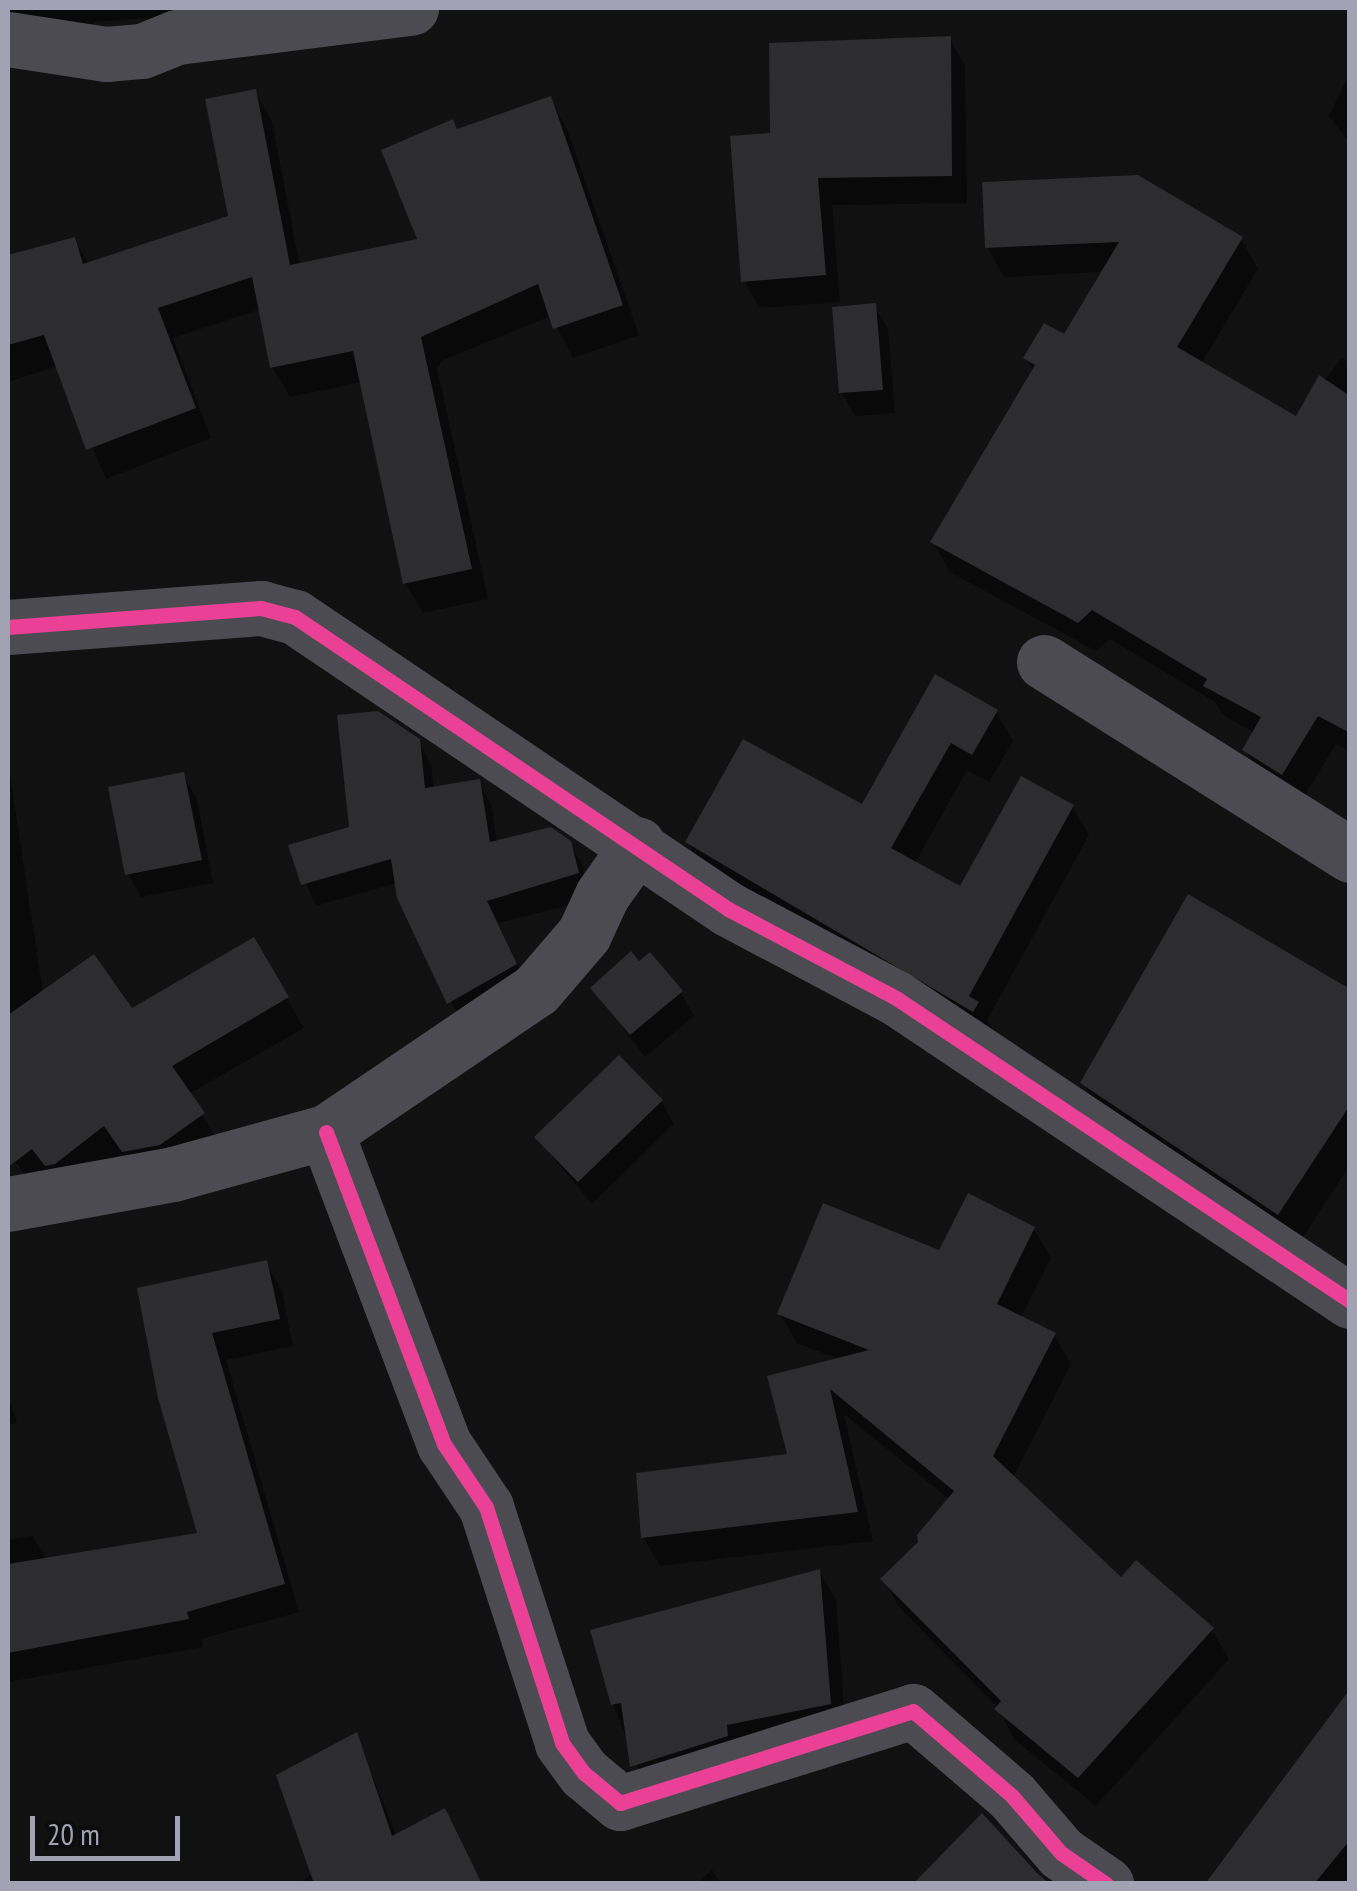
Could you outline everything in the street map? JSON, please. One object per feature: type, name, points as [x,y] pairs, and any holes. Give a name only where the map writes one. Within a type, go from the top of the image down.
[{"type":"street","points":[[8,39],[106,54],[142,51],[177,37],[411,8]]},
{"type":"street","points":[[8,627],[261,608],[295,617],[638,844],[728,909],[896,998],[1350,1300]]},
{"type":"street","points":[[1044,662],[1350,855]]},
{"type":"street","points":[[8,1204],[172,1174],[326,1132],[536,990],[584,934],[602,894],[638,844]]},
{"type":"street","points":[[326,1132],[444,1444],[486,1506],[562,1743],[584,1774],[620,1804],[912,1711],[1012,1796],[1060,1853],[1106,1884]]},
{"type":"building","points":[[951,36],[952,176],[818,178],[826,275],[741,282],[730,136],[770,133],[769,43]]},
{"type":"building","points":[[256,89],[290,265],[417,239],[381,150],[453,119],[457,129],[551,96],[623,305],[553,329],[538,284],[421,337],[472,569],[403,584],[353,351],[270,368],[252,277],[158,308],[196,408],[86,450],[44,335],[8,345],[8,255],[75,237],[83,264],[228,216],[205,99]]},
{"type":"building","points":[[1138,175],[1243,237],[1177,347],[1296,416],[1319,375],[1350,396],[1350,733],[1318,716],[1282,775],[1242,750],[1261,717],[1203,686],[1207,679],[1092,610],[1078,623],[930,542],[1035,365],[1023,358],[1044,323],[1064,334],[1119,242],[985,248],[982,182]]},
{"type":"building","points":[[876,303],[883,390],[839,393],[832,307]]},
{"type":"building","points":[[935,674],[998,710],[972,755],[951,743],[891,848],[960,886],[1021,776],[1074,805],[969,996],[979,1002],[973,1012],[685,842],[743,739],[862,804]]},
{"type":"building","points":[[378,711],[420,739],[425,788],[480,779],[490,842],[551,827],[571,841],[579,873],[487,901],[517,964],[447,1004],[397,898],[391,859],[301,885],[288,845],[349,827],[337,715]]},
{"type":"building","points":[[184,772],[202,860],[125,875],[108,787]]},
{"type":"building","points":[[1188,894],[1350,989],[1350,1105],[1278,1215],[1080,1083]]},
{"type":"building","points":[[254,937],[289,997],[172,1066],[205,1113],[160,1145],[122,1152],[104,1126],[55,1164],[45,1166],[32,1149],[8,1167],[8,1015],[94,954],[132,1008]]},
{"type":"building","points":[[631,951],[639,961],[650,952],[683,991],[630,1035],[590,988]]},
{"type":"building","points":[[619,1055],[663,1100],[578,1182],[534,1137]]},
{"type":"building","points":[[968,1193],[1035,1227],[997,1304],[1056,1333],[993,1456],[1121,1577],[1136,1560],[1214,1628],[1078,1778],[994,1709],[1001,1701],[880,1579],[918,1542],[917,1535],[954,1491],[830,1389],[858,1512],[641,1538],[636,1473],[787,1454],[767,1376],[869,1350],[777,1314],[823,1203],[939,1250]]},
{"type":"building","points":[[267,1260],[280,1319],[212,1333],[285,1584],[187,1612],[189,1619],[8,1653],[8,1564],[197,1533],[158,1398],[137,1288]]},
{"type":"building","points":[[820,1569],[831,1704],[727,1725],[728,1736],[630,1767],[621,1703],[611,1705],[590,1630]]},
{"type":"building","points":[[1350,1689],[1350,1840],[1314,1884],[1205,1884]]},
{"type":"building","points":[[357,1732],[392,1836],[445,1808],[482,1884],[314,1884],[276,1775]]},
{"type":"building","points":[[982,1813],[1050,1884],[913,1884]]},
{"type":"cycle path","points":[[8,627],[261,608],[295,617],[728,909],[896,998],[1350,1301]]},
{"type":"cycle path","points":[[326,1132],[444,1444],[486,1507],[562,1743],[584,1773],[620,1803],[913,1711],[1012,1796],[1061,1853],[1106,1884]]}]
